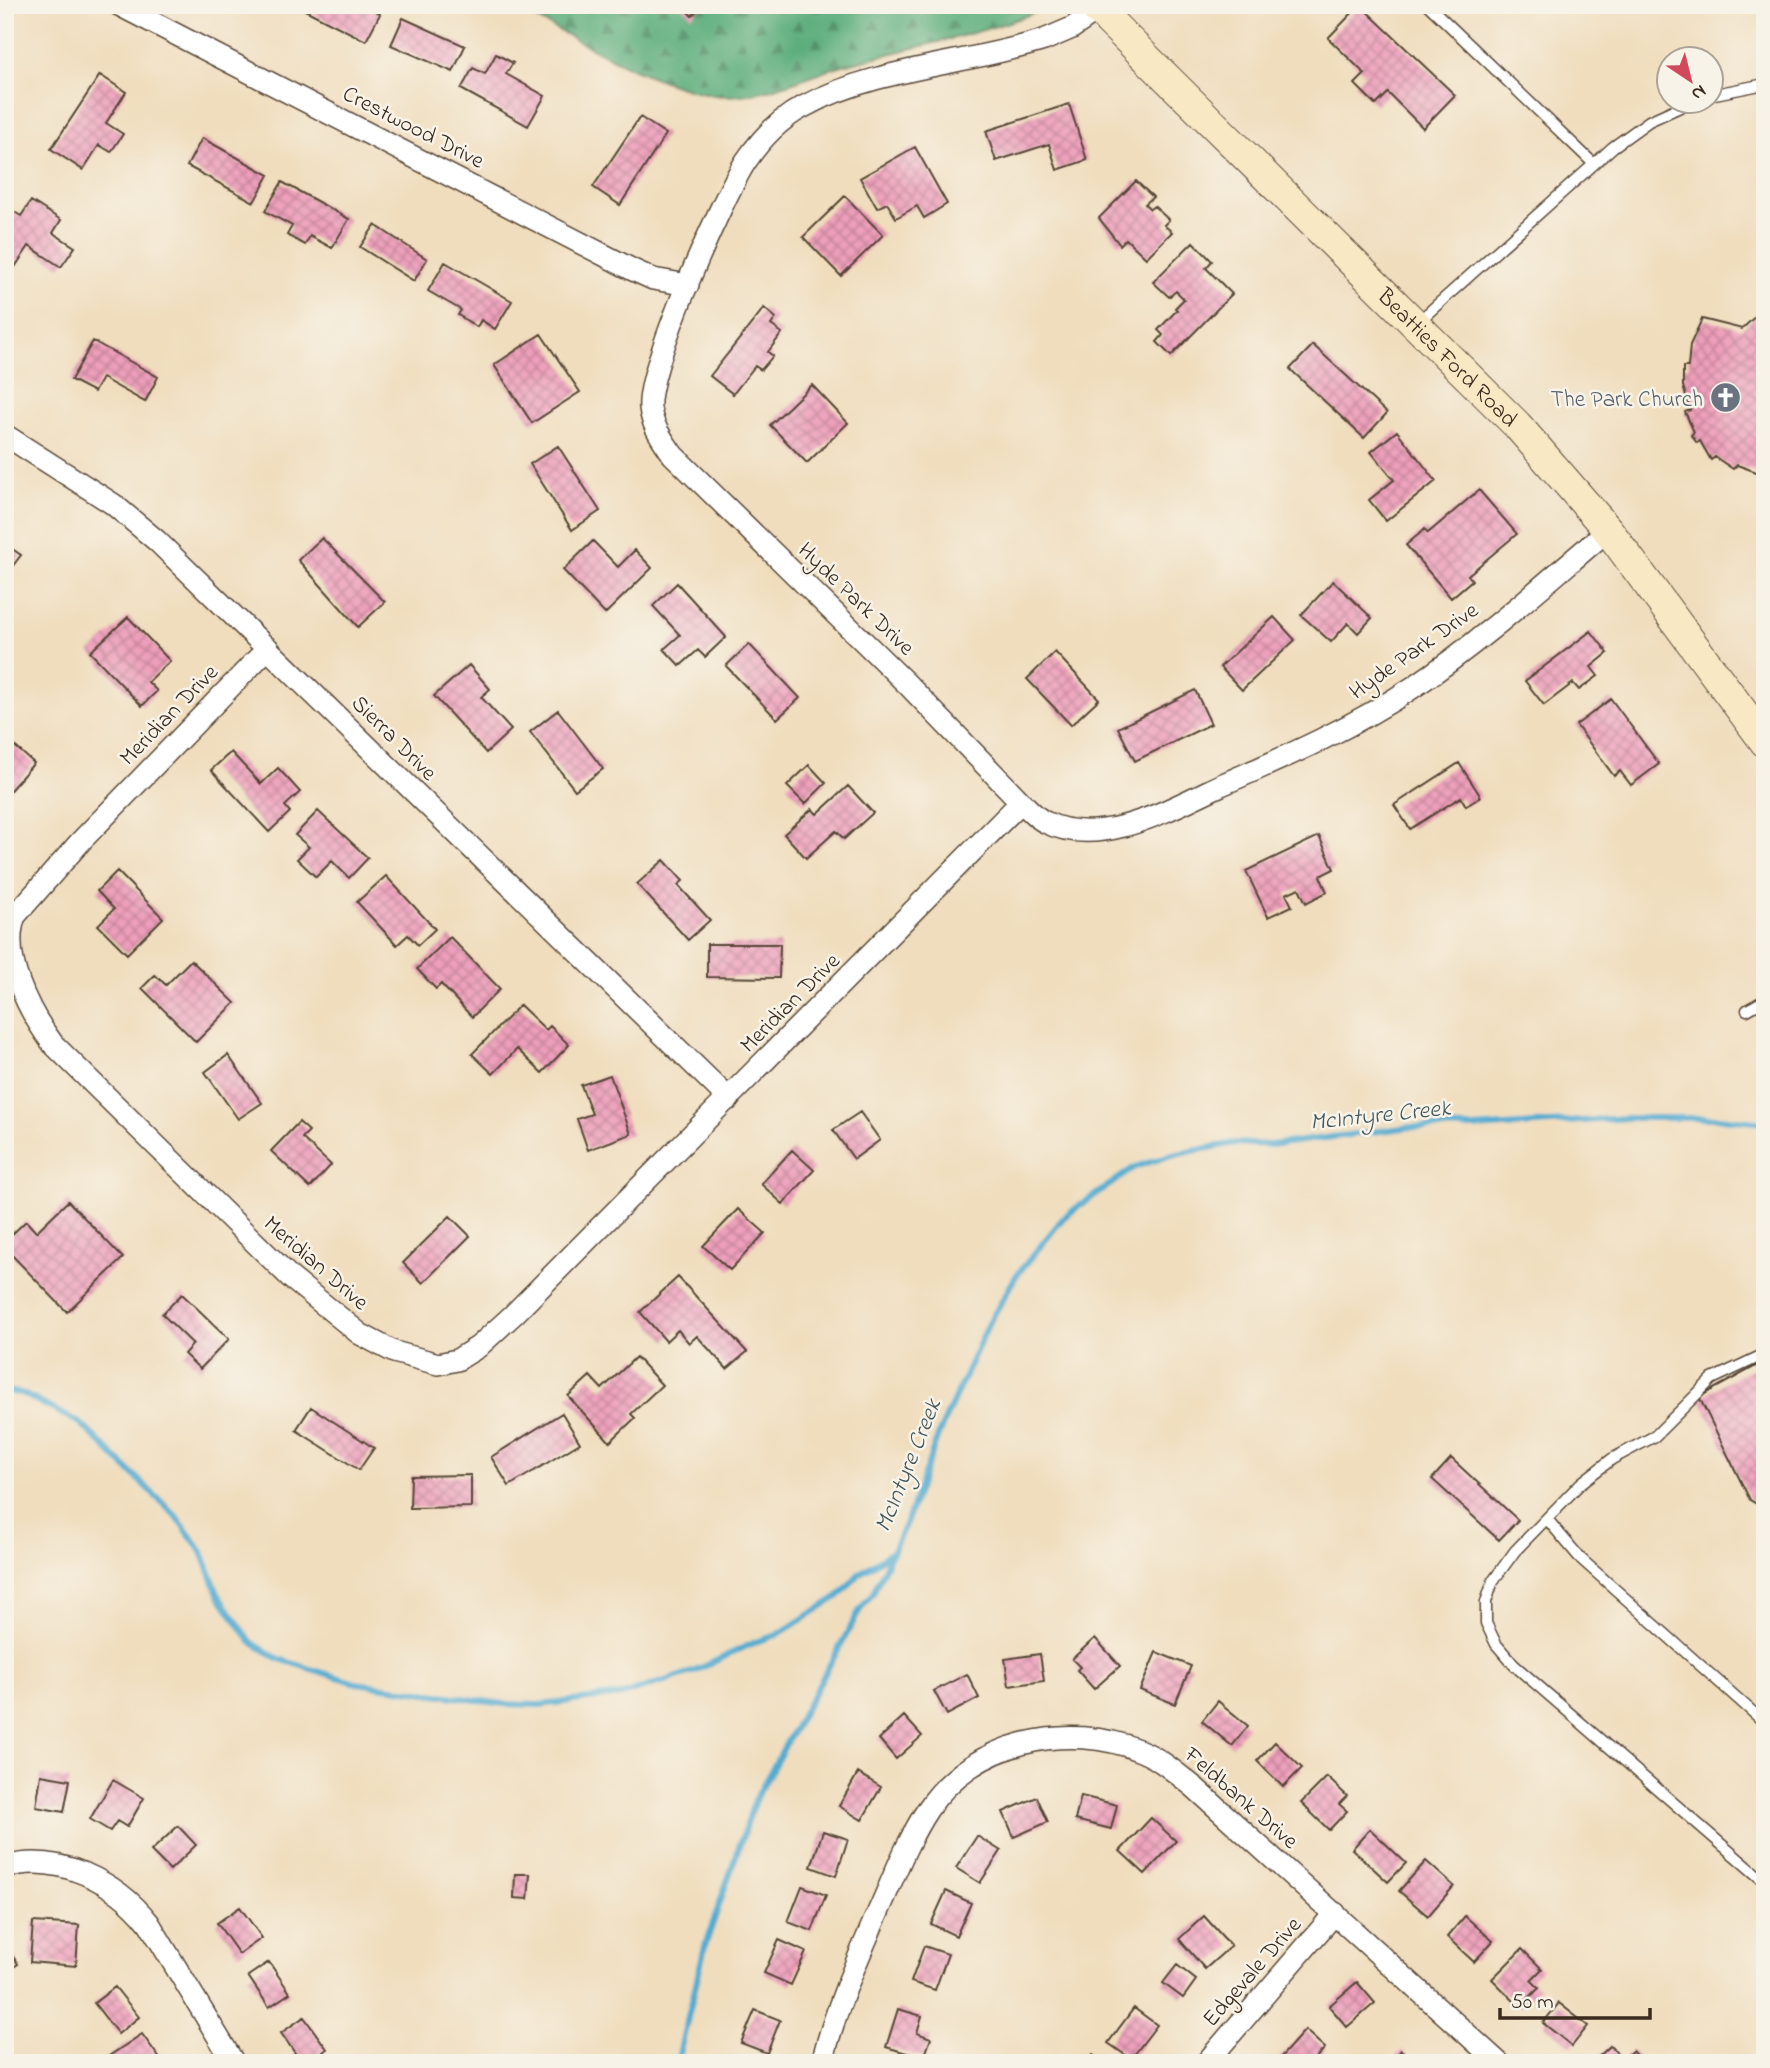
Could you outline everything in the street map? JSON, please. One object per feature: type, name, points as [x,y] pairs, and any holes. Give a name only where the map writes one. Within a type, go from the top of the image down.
[{"type":"main road","name":"Beatties Ford Road","points":[[1099,7],[1517,425],[1608,530],[1765,742]]},
{"type":"street","name":"Crestwood Drive","points":[[119,5],[633,270],[653,279],[688,285]]},
{"type":"street","name":"Hyde Park Drive","points":[[1099,7],[1044,40],[864,83],[802,108],[775,127],[745,163],[688,285],[650,388],[651,414],[659,435],[673,455],[908,685],[1021,802],[1040,819],[1065,829],[1106,829],[1159,813],[1299,751],[1415,686],[1482,636],[1608,530]]},
{"type":"street","name":"Sierra Drive","points":[[5,435],[113,504],[157,541],[729,1099]]},
{"type":"street","name":"Meridian Drive","points":[[268,648],[35,891],[11,923],[11,960],[22,1000],[53,1044],[92,1085],[328,1311],[360,1334],[394,1352],[438,1364],[457,1360],[468,1354],[514,1314],[1021,802]]},
{"type":"street","name":"Feldbank Drive","points":[[822,2063],[866,1940],[910,1841],[928,1808],[955,1778],[975,1763],[1030,1741],[1082,1737],[1108,1740],[1143,1752],[1194,1787],[1499,2063]]},
{"type":"street","points":[[5,1867],[40,1864],[69,1870],[93,1877],[115,1888],[134,1904],[149,1923],[234,2063]]},
{"type":"street","name":"Edgevale Drive","points":[[1206,2063],[1335,1913]]},
{"type":"lane","points":[[1428,5],[1594,164]]},
{"type":"lane","points":[[1724,92],[1765,84]]},
{"type":"lane","points":[[1416,324],[1594,164],[1649,121],[1660,116]]},
{"type":"lane","points":[[1747,1010],[1765,1000]]},
{"type":"lane","points":[[1765,1354],[1732,1367],[1712,1380],[1655,1436],[1612,1459],[1581,1483],[1515,1551],[1493,1581],[1486,1602],[1486,1623],[1496,1644],[1514,1665],[1765,1882]]},
{"type":"lane","points":[[1547,1519],[1580,1558],[1765,1723]]},
{"type":"green space","points":[[512,5],[1041,5],[1041,10],[968,34],[843,65],[760,92],[726,96],[683,88],[658,79],[584,44]]},
{"type":"building","points":[[305,5],[364,5],[380,14],[366,41],[303,9]]},
{"type":"building","points":[[681,5],[702,5],[692,16]]},
{"type":"building","points":[[1360,5],[1455,95],[1423,128],[1388,93],[1376,105],[1355,84],[1365,74],[1328,38]]},
{"type":"building","points":[[403,18],[465,46],[453,72],[391,45]]},
{"type":"building","points":[[496,54],[513,63],[506,74],[545,96],[528,126],[461,89],[473,68],[485,74]]},
{"type":"building","points":[[100,75],[126,92],[106,123],[123,134],[111,152],[99,145],[83,170],[51,149]]},
{"type":"building","points":[[1069,104],[1087,160],[1057,170],[1049,144],[996,161],[986,131]]},
{"type":"building","points":[[640,117],[666,134],[620,205],[593,187]]},
{"type":"building","points":[[202,138],[269,175],[254,202],[187,166]]},
{"type":"building","points":[[915,147],[947,204],[924,218],[917,206],[896,218],[887,203],[877,208],[860,178]]},
{"type":"building","points":[[1136,181],[1153,197],[1145,204],[1150,209],[1154,206],[1169,220],[1164,225],[1172,232],[1146,258],[1126,239],[1120,245],[1099,218]]},
{"type":"building","points":[[282,182],[349,219],[332,248],[310,236],[305,245],[287,235],[292,226],[265,211]]},
{"type":"building","points":[[845,196],[883,235],[841,276],[803,237]]},
{"type":"building","points":[[31,201],[61,220],[53,233],[75,247],[61,267],[29,246],[5,282],[5,212],[8,208],[21,216]]},
{"type":"building","points":[[375,225],[427,259],[414,281],[360,247]]},
{"type":"building","points":[[1193,242],[1212,261],[1206,268],[1232,294],[1171,356],[1157,342],[1163,335],[1158,330],[1184,299],[1176,291],[1169,297],[1153,282]]},
{"type":"building","points":[[445,262],[512,301],[495,329],[481,320],[477,327],[458,315],[461,310],[428,291]]},
{"type":"building","name":"The Park Church","points":[[1765,307],[1765,475],[1737,465],[1733,469],[1715,457],[1711,460],[1700,441],[1697,443],[1691,435],[1694,432],[1685,412],[1690,410],[1683,386],[1683,367],[1688,367],[1690,345],[1702,319],[1742,329]]},
{"type":"building","points":[[764,308],[776,318],[771,325],[782,333],[768,352],[773,356],[761,370],[755,366],[733,394],[710,376]]},
{"type":"building","points":[[541,334],[580,392],[532,423],[494,365]]},
{"type":"building","points":[[93,341],[158,377],[145,402],[102,378],[94,392],[71,380]]},
{"type":"building","points":[[1313,345],[1387,413],[1364,438],[1290,369]]},
{"type":"building","points":[[812,385],[848,423],[807,463],[770,425]]},
{"type":"building","points":[[1397,431],[1436,481],[1386,521],[1369,500],[1394,480],[1371,452]]},
{"type":"building","points":[[558,446],[600,511],[572,530],[530,464]]},
{"type":"building","points":[[1479,490],[1517,534],[1468,575],[1472,580],[1451,598],[1406,545],[1425,529],[1428,533]]},
{"type":"building","points":[[322,538],[385,602],[358,627],[298,560]]},
{"type":"building","points":[[593,541],[618,567],[635,550],[652,568],[605,614],[563,570]]},
{"type":"building","points":[[5,544],[21,555],[5,576]]},
{"type":"building","points":[[1333,581],[1372,618],[1358,633],[1348,623],[1331,642],[1301,615]]},
{"type":"building","points":[[677,583],[726,637],[705,657],[698,650],[680,666],[664,649],[680,635],[653,606]]},
{"type":"building","points":[[128,617],[170,661],[148,682],[157,691],[142,706],[90,652]]},
{"type":"building","points":[[1274,617],[1295,640],[1242,690],[1220,667]]},
{"type":"building","points":[[1591,631],[1608,653],[1591,667],[1598,676],[1579,690],[1573,683],[1544,705],[1525,681]]},
{"type":"building","points":[[749,644],[800,698],[777,719],[726,666]]},
{"type":"building","points":[[1055,652],[1099,699],[1071,725],[1027,679]]},
{"type":"building","points":[[469,665],[490,689],[481,697],[511,730],[486,753],[434,696]]},
{"type":"building","points":[[1195,690],[1211,724],[1135,761],[1118,728]]},
{"type":"building","points":[[1611,699],[1659,764],[1631,785],[1620,771],[1614,776],[1576,725]]},
{"type":"building","points":[[558,710],[603,769],[575,790],[530,732]]},
{"type":"building","points":[[11,743],[34,763],[5,796],[5,749]]},
{"type":"building","points":[[231,752],[261,784],[278,768],[300,792],[285,806],[290,812],[269,832],[211,770]]},
{"type":"building","points":[[1459,763],[1481,797],[1466,806],[1461,797],[1410,829],[1394,805]]},
{"type":"building","points":[[809,765],[826,783],[805,804],[787,786]]},
{"type":"building","points":[[848,786],[873,813],[844,839],[836,831],[806,858],[784,834],[812,809],[817,814]]},
{"type":"building","points":[[318,811],[368,858],[349,878],[332,861],[316,877],[297,859],[309,847],[295,835]]},
{"type":"building","points":[[1319,836],[1334,869],[1320,876],[1327,892],[1306,903],[1299,888],[1286,894],[1292,906],[1268,917],[1246,871]]},
{"type":"building","points":[[664,860],[683,881],[678,885],[710,920],[688,940],[637,884]]},
{"type":"building","points":[[117,871],[163,918],[127,954],[98,925],[114,909],[97,891]]},
{"type":"building","points":[[386,876],[435,929],[418,945],[408,935],[397,945],[357,902]]},
{"type":"building","points":[[450,937],[500,989],[472,1017],[441,984],[436,989],[417,969]]},
{"type":"building","points":[[707,944],[780,944],[779,978],[707,977]]},
{"type":"building","points":[[191,960],[235,1003],[196,1042],[142,988],[155,975],[166,985]]},
{"type":"building","points":[[520,1005],[546,1030],[550,1026],[569,1045],[542,1073],[517,1049],[493,1074],[472,1054]]},
{"type":"building","points":[[228,1055],[262,1103],[238,1119],[205,1072]]},
{"type":"building","points":[[610,1075],[631,1134],[588,1150],[577,1119],[592,1114],[581,1085]]},
{"type":"building","points":[[860,1112],[880,1140],[854,1159],[833,1130]]},
{"type":"building","points":[[299,1122],[309,1131],[302,1138],[331,1165],[310,1188],[271,1151]]},
{"type":"building","points":[[792,1150],[814,1170],[783,1204],[761,1184]]},
{"type":"building","points":[[68,1201],[123,1258],[67,1312],[5,1248],[5,1241],[26,1221],[36,1232]]},
{"type":"building","points":[[738,1209],[765,1233],[730,1270],[703,1246]]},
{"type":"building","points":[[450,1216],[470,1236],[423,1283],[403,1263]]},
{"type":"building","points":[[678,1277],[747,1352],[727,1369],[697,1336],[689,1343],[678,1330],[666,1341],[640,1312]]},
{"type":"building","points":[[182,1294],[229,1339],[200,1369],[184,1354],[193,1344],[162,1314]]},
{"type":"building","points":[[636,1357],[662,1385],[631,1414],[635,1418],[610,1442],[568,1396],[590,1376],[602,1389]]},
{"type":"building","points":[[1765,1361],[1765,1509],[1750,1500],[1699,1397]]},
{"type":"building","points":[[311,1407],[374,1448],[359,1470],[296,1430]]},
{"type":"building","points":[[562,1413],[580,1443],[509,1486],[491,1457]]},
{"type":"building","points":[[1451,1458],[1518,1520],[1499,1540],[1432,1479]]},
{"type":"building","points":[[471,1475],[471,1507],[410,1508],[411,1476]]},
{"type":"building","points":[[1095,1638],[1120,1666],[1094,1689],[1077,1670],[1080,1667],[1072,1659]]},
{"type":"building","points":[[1156,1652],[1191,1666],[1175,1704],[1140,1690]]},
{"type":"building","points":[[1040,1654],[1044,1681],[1009,1686],[1005,1659]]},
{"type":"building","points":[[967,1674],[979,1698],[947,1715],[934,1691]]},
{"type":"building","points":[[1218,1701],[1248,1726],[1232,1746],[1202,1721]]},
{"type":"building","points":[[904,1716],[922,1736],[896,1759],[879,1739]]},
{"type":"building","points":[[1275,1742],[1302,1768],[1283,1787],[1257,1761]]},
{"type":"building","points":[[858,1773],[881,1787],[862,1820],[839,1806]]},
{"type":"building","points":[[41,1775],[70,1780],[64,1812],[36,1807]]},
{"type":"building","points":[[1327,1777],[1347,1796],[1339,1804],[1347,1811],[1329,1830],[1301,1803]]},
{"type":"building","points":[[113,1780],[144,1798],[127,1827],[117,1821],[110,1831],[90,1819]]},
{"type":"building","points":[[1081,1796],[1117,1805],[1111,1829],[1075,1820]]},
{"type":"building","points":[[1037,1797],[1048,1822],[1014,1837],[1003,1812]]},
{"type":"building","points":[[1151,1818],[1176,1841],[1145,1874],[1120,1851]]},
{"type":"building","points":[[178,1826],[196,1845],[170,1870],[151,1851]]},
{"type":"building","points":[[1370,1829],[1406,1863],[1388,1882],[1352,1849]]},
{"type":"building","points":[[823,1831],[848,1839],[836,1876],[811,1867]]},
{"type":"building","points":[[977,1836],[1001,1851],[980,1883],[956,1868]]},
{"type":"building","points":[[1426,1861],[1454,1886],[1428,1916],[1399,1891]]},
{"type":"building","points":[[515,1874],[530,1874],[528,1899],[514,1898]]},
{"type":"building","points":[[802,1886],[826,1895],[812,1931],[788,1922]]},
{"type":"building","points":[[946,1891],[971,1903],[956,1936],[931,1924]]},
{"type":"building","points":[[240,1907],[262,1938],[239,1954],[217,1923]]},
{"type":"building","points":[[1204,1916],[1231,1946],[1205,1969],[1179,1939]]},
{"type":"building","points":[[1465,1916],[1493,1941],[1474,1962],[1447,1937]]},
{"type":"building","points":[[33,1922],[79,1925],[76,1966],[30,1962]]},
{"type":"building","points":[[779,1940],[806,1952],[791,1985],[764,1973]]},
{"type":"building","points":[[5,1945],[18,1964],[5,1973]]},
{"type":"building","points":[[924,1946],[948,1954],[935,1990],[911,1982]]},
{"type":"building","points":[[1522,1949],[1542,1969],[1531,1980],[1539,1988],[1520,2007],[1492,1979]]},
{"type":"building","points":[[269,1962],[290,1993],[269,2007],[248,1976]]},
{"type":"building","points":[[1177,1965],[1196,1980],[1183,1998],[1163,1983]]},
{"type":"building","points":[[1357,1982],[1375,2003],[1347,2027],[1329,2006]]},
{"type":"building","points":[[115,1987],[139,2017],[118,2034],[94,2003]]},
{"type":"building","points":[[1559,2003],[1588,2026],[1572,2046],[1543,2023]]},
{"type":"building","points":[[1134,2008],[1157,2025],[1131,2059],[1108,2043]]},
{"type":"building","points":[[898,2009],[922,2016],[917,2033],[931,2038],[924,2058],[886,2047]]},
{"type":"building","points":[[755,2010],[780,2020],[767,2053],[741,2043]]},
{"type":"building","points":[[304,2017],[327,2049],[308,2063],[302,2063],[281,2033]]},
{"type":"building","points":[[1305,2030],[1325,2048],[1311,2063],[1285,2063],[1280,2058]]},
{"type":"building","points":[[142,2034],[163,2063],[114,2063],[109,2056]]},
{"type":"building","points":[[1610,2046],[1623,2059],[1632,2051],[1643,2063],[1592,2063]]},
{"type":"building","points":[[1401,2050],[1417,2063],[1391,2063]]},
{"type":"building","points":[[1093,2055],[1104,2063],[1087,2063]]},
{"type":"waterway","name":"McIntyre Creek","points":[[677,2063],[705,1946],[755,1800],[861,1608],[873,1593],[909,1516],[939,1433],[988,1325],[1016,1276],[1064,1217],[1135,1167],[1172,1155],[1235,1143],[1271,1145],[1411,1127],[1474,1128],[1628,1118],[1717,1118],[1765,1123]]},
{"type":"waterway","name":"McIntyre Creek","points":[[5,1391],[21,1393],[80,1423],[176,1516],[202,1552],[218,1594],[251,1642],[279,1659],[356,1683],[504,1704],[540,1705],[622,1695],[695,1671],[755,1642],[777,1635],[839,1596],[859,1574],[890,1553]]},
{"type":"place","name":"The Park Church","points":[[1726,398]]}]
